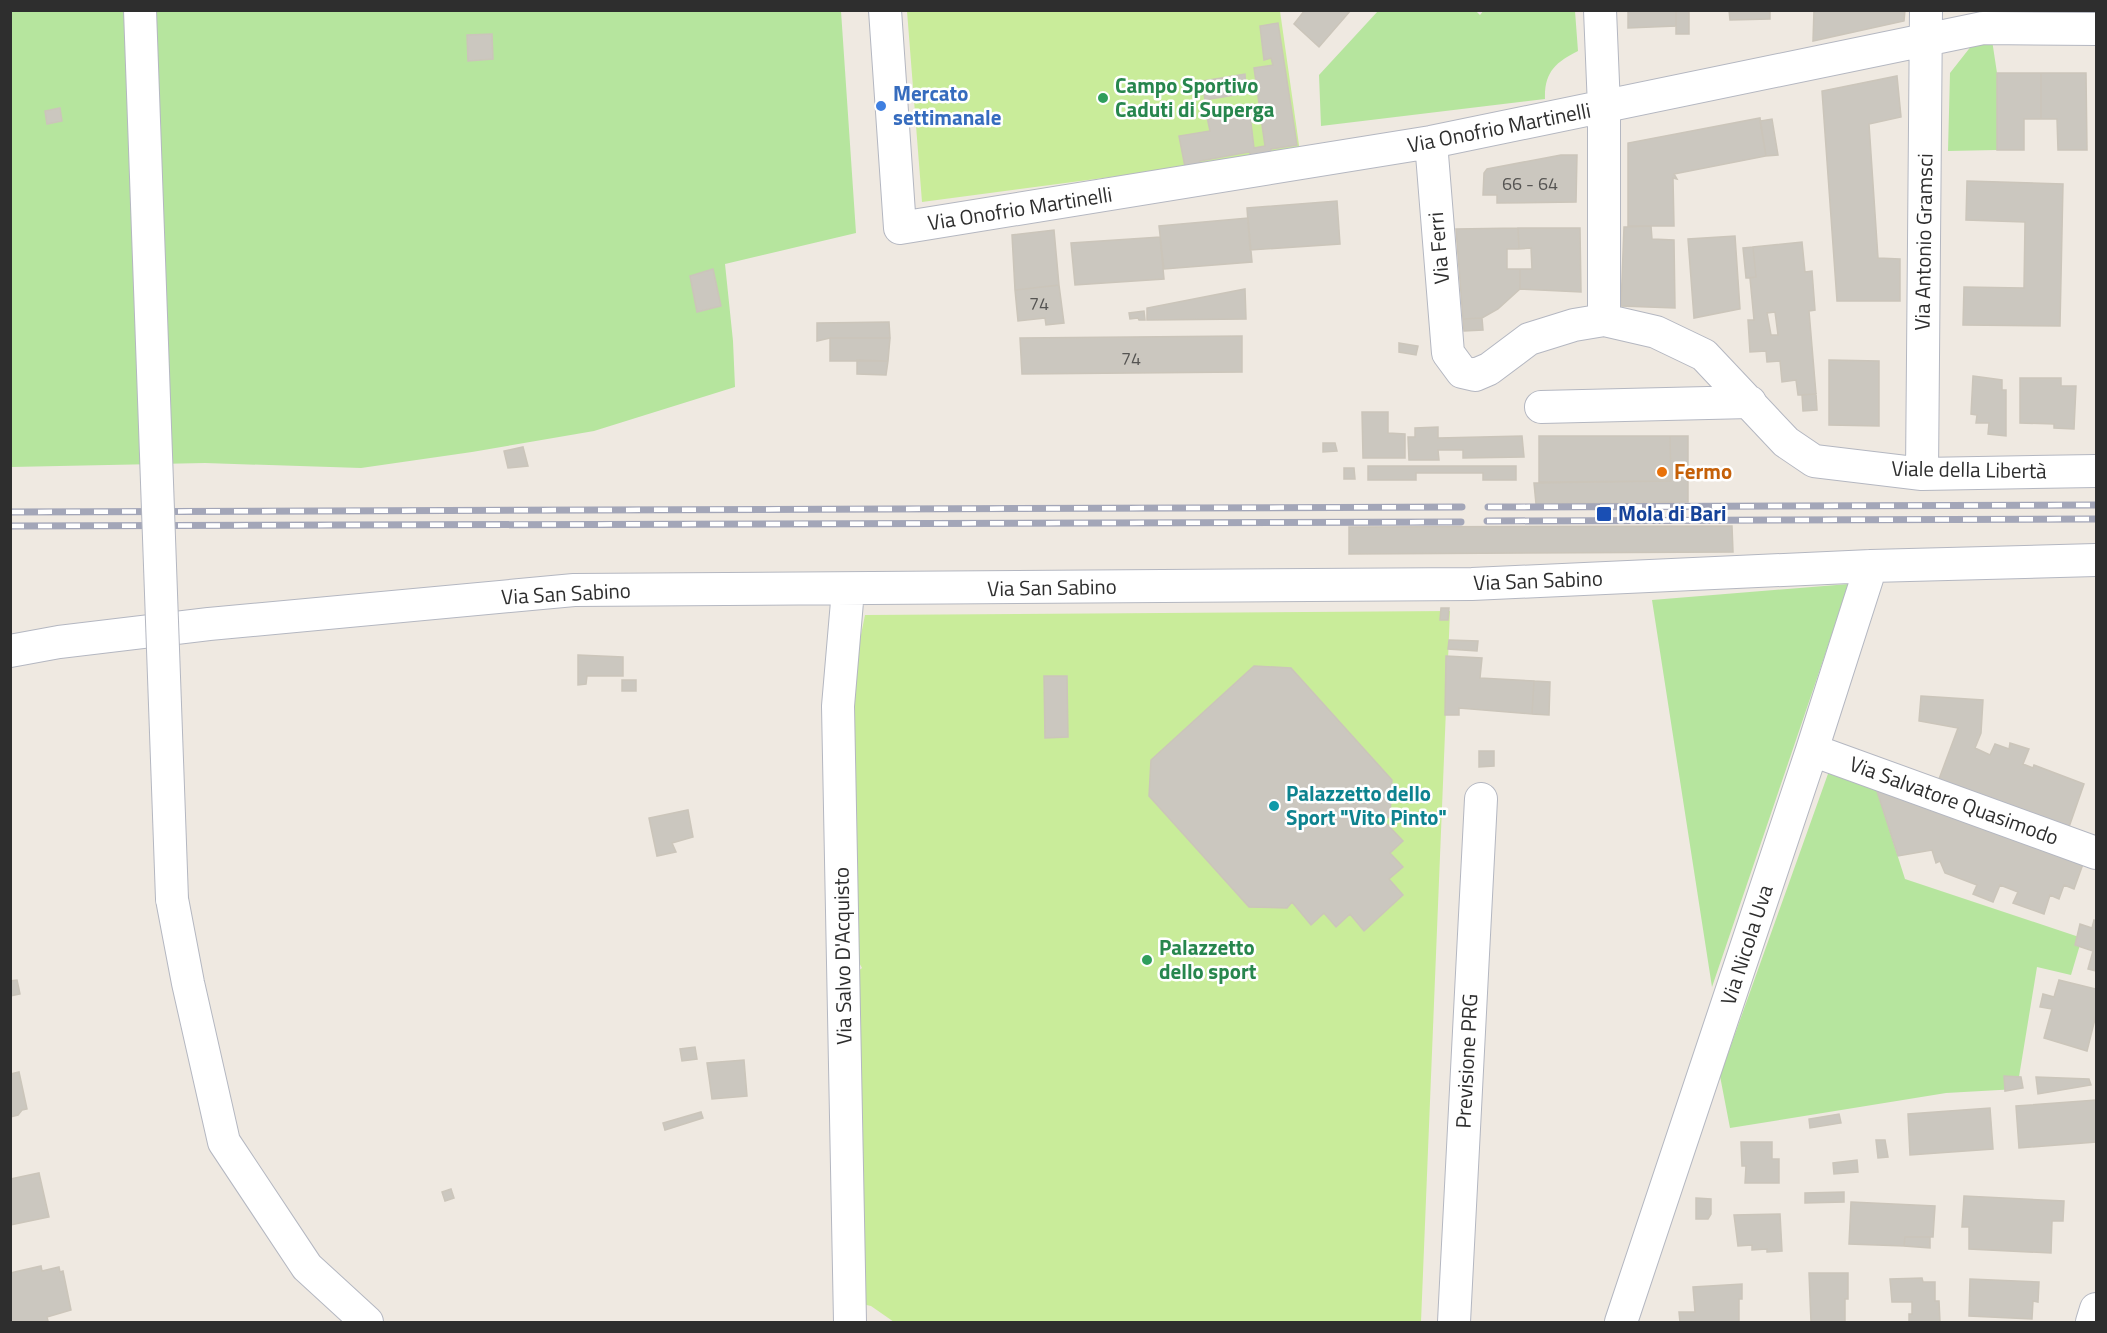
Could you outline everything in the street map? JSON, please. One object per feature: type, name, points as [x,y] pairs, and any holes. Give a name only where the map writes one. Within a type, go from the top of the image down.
[{"type":"street","points":[[140,10],[172,899],[188,983],[224,1142],[307,1267],[367,1323]]},
{"type":"street","name":"Via Onofrio Martinelli","points":[[885,10],[900,228],[1431,142],[1604,107],[1926,25],[2097,29]]},
{"type":"street","points":[[1600,10],[1604,107],[1604,320]]},
{"type":"street","name":"Via Antonio Gramsci","points":[[1922,474],[1926,25]]},
{"type":"street","name":"Via Ferri","points":[[1431,142],[1448,353]]},
{"type":"street","name":"Viale della Libertà","points":[[1448,353],[1462,372],[1475,375],[1489,369],[1529,339],[1604,320],[1656,332],[1704,355],[1786,442],[1814,461],[1922,474],[2097,471]]},
{"type":"street","points":[[1542,407],[1750,402]]},
{"type":"street","name":"Via San Sabino","points":[[10,651],[59,642],[209,624],[574,590],[848,590],[1472,584],[1871,566],[2097,561]]},
{"type":"street","name":"Via Nicola Uva","points":[[1621,1323],[1871,566]]},
{"type":"street","name":"Via Salvo D'Acquisto","points":[[848,590],[838,706],[850,1323]]},
{"type":"street","name":"Via Salvatore Quasimodo","points":[[1812,750],[2097,853]]},
{"type":"street","name":"Previsione PRG","points":[[1454,1323],[1481,798]]},
{"type":"street","points":[[2092,1323],[2097,1309]]},
{"type":"green space","points":[[1475,10],[1480,15],[1484,10],[1575,11],[1578,51],[1563,59],[1553,69],[1547,82],[1545,99],[1321,126],[1319,75],[1378,11]]},
{"type":"green space","points":[[10,11],[841,11],[856,233],[725,264],[735,387],[594,431],[361,468],[205,463],[11,467]]},
{"type":"green space","name":"Campo Sportivo Caduti di Superga","points":[[907,11],[1280,11],[1300,152],[922,202]]},
{"type":"green space","points":[[1992,40],[1997,73],[1997,150],[1948,151],[1950,73],[1972,45]]},
{"type":"green space","points":[[1849,584],[1712,987],[1652,600]]},
{"type":"green space","name":"Palazzetto dello sport","points":[[1450,611],[1421,1322],[894,1322],[871,1306],[862,1304],[854,974],[862,968],[853,952],[854,669],[865,615]]},
{"type":"green space","points":[[1829,771],[1876,788],[1905,879],[2082,938],[2071,975],[2037,967],[2017,1089],[1946,1093],[1730,1128],[1720,1076]]},
{"type":"building","points":[[1305,10],[1351,10],[1319,47],[1294,24]]},
{"type":"building","points":[[1628,10],[1676,10],[1676,26],[1628,28]]},
{"type":"building","points":[[1676,10],[1689,10],[1689,34],[1676,34]]},
{"type":"building","points":[[1729,10],[1770,10],[1770,19],[1730,20]]},
{"type":"building","points":[[1814,10],[1905,10],[1904,21],[1813,41]]},
{"type":"building","points":[[1278,23],[1297,145],[1271,149],[1270,153],[1252,156],[1249,152],[1200,161],[1198,165],[1185,167],[1179,136],[1210,131],[1206,112],[1249,106],[1254,148],[1265,146],[1254,68],[1273,65],[1271,58],[1264,60],[1260,26]]},
{"type":"building","points":[[492,34],[493,59],[468,61],[467,35]]},
{"type":"building","points":[[1997,73],[2041,73],[2041,119],[2024,119],[2024,150],[1997,150]]},
{"type":"building","points":[[2041,73],[2086,73],[2087,150],[2058,150],[2057,119],[2041,119]]},
{"type":"building","points":[[1245,74],[1246,93],[1205,100],[1202,81]]},
{"type":"building","points":[[1897,76],[1901,117],[1869,124],[1878,258],[1900,259],[1900,301],[1837,301],[1822,91]]},
{"type":"building","points":[[60,108],[62,121],[47,124],[45,111]]},
{"type":"building","points":[[1760,118],[1766,156],[1674,174],[1677,179],[1673,178],[1674,226],[1628,226],[1628,143]]},
{"type":"building","points":[[1772,119],[1778,155],[1766,156],[1760,121]]},
{"type":"building","points":[[1561,155],[1577,155],[1576,202],[1497,203],[1497,195],[1483,195],[1484,173],[1487,169]]},
{"type":"building","points":[[1967,181],[2063,184],[2060,326],[1963,325],[1964,287],[2024,288],[2025,222],[1966,220]]},
{"type":"building","points":[[1337,201],[1340,244],[1250,250],[1247,208]]},
{"type":"building","points":[[1248,218],[1252,262],[1164,269],[1159,226]]},
{"type":"building","points":[[1651,226],[1652,239],[1674,240],[1675,308],[1621,306],[1624,227]]},
{"type":"building","points":[[1518,228],[1580,228],[1581,292],[1520,289],[1520,269],[1532,269],[1531,248],[1519,249]]},
{"type":"building","points":[[1518,228],[1519,249],[1507,249],[1507,269],[1520,269],[1520,289],[1498,309],[1482,318],[1463,319],[1456,229]]},
{"type":"building","points":[[1054,230],[1059,285],[1015,290],[1012,235]]},
{"type":"building","points":[[1735,236],[1740,309],[1694,318],[1688,239]]},
{"type":"building","points":[[1160,237],[1164,279],[1075,285],[1071,243]]},
{"type":"building","points":[[1802,242],[1805,272],[1812,271],[1815,310],[1809,311],[1816,394],[1798,395],[1796,380],[1782,382],[1780,361],[1767,362],[1766,351],[1750,352],[1748,320],[1754,320],[1750,278],[1756,277],[1753,247]],"holes":[[[1775,312],[1778,335],[1771,335],[1767,313]]]},
{"type":"building","points":[[1753,247],[1756,277],[1746,278],[1743,248]]},
{"type":"building","points":[[713,269],[721,306],[697,312],[690,276]]},
{"type":"building","points":[[1059,285],[1064,323],[1046,325],[1045,318],[1018,321],[1015,290]]},
{"type":"building","points":[[1245,289],[1246,319],[1147,320],[1147,308]]},
{"type":"building","points":[[1144,311],[1145,320],[1130,319],[1129,313]]},
{"type":"building","points":[[1482,318],[1483,330],[1464,331],[1463,319]]},
{"type":"building","points":[[889,322],[890,338],[830,338],[817,341],[817,323]]},
{"type":"building","points":[[1242,336],[1242,372],[1022,374],[1020,338]]},
{"type":"building","points":[[830,338],[890,338],[888,361],[830,361]]},
{"type":"building","points":[[1399,343],[1418,346],[1416,355],[1399,352]]},
{"type":"building","points":[[857,360],[888,361],[886,375],[857,374]]},
{"type":"building","points":[[1829,360],[1879,361],[1879,426],[1829,425]]},
{"type":"building","points":[[1973,376],[2002,380],[2002,390],[2006,390],[2006,436],[1988,434],[1989,423],[1976,423],[1977,415],[1971,414]]},
{"type":"building","points":[[2020,378],[2061,378],[2061,386],[2076,386],[2074,429],[2054,428],[2054,424],[2020,423]]},
{"type":"building","points":[[1816,394],[1817,410],[1803,411],[1802,395]]},
{"type":"building","points":[[1362,412],[1388,412],[1388,433],[1405,434],[1405,458],[1363,458]]},
{"type":"building","points":[[1438,427],[1438,438],[1522,436],[1524,457],[1463,458],[1463,450],[1438,450],[1439,460],[1409,460],[1408,437],[1415,437],[1415,428]]},
{"type":"building","points":[[1539,436],[1670,436],[1671,481],[1539,482]]},
{"type":"building","points":[[1670,436],[1688,436],[1688,502],[1536,504],[1534,483],[1671,481]]},
{"type":"building","points":[[1323,443],[1335,443],[1337,451],[1323,452]]},
{"type":"building","points":[[523,447],[528,466],[508,468],[504,451]]},
{"type":"building","points":[[1368,466],[1516,466],[1516,480],[1483,480],[1483,473],[1416,473],[1416,480],[1368,480]]},
{"type":"building","points":[[1344,468],[1354,468],[1355,479],[1344,479]]},
{"type":"building","points":[[1732,526],[1733,552],[1349,554],[1349,527]]},
{"type":"building","points":[[1441,608],[1449,608],[1448,620],[1440,620]]},
{"type":"building","points":[[1449,640],[1478,641],[1477,651],[1448,649]]},
{"type":"building","points":[[578,655],[623,657],[623,676],[587,676],[586,684],[578,685]]},
{"type":"building","points":[[1446,656],[1482,658],[1480,678],[1534,681],[1532,714],[1459,708],[1459,715],[1445,715]]},
{"type":"building","name":"Palazzetto dello Sport \"Vito Pinto\"","points":[[1254,666],[1291,668],[1392,780],[1390,816],[1384,821],[1403,841],[1390,853],[1403,867],[1389,879],[1403,895],[1364,931],[1350,914],[1336,927],[1324,913],[1311,925],[1292,902],[1287,908],[1249,907],[1149,796],[1151,760]]},
{"type":"building","points":[[1044,676],[1067,676],[1068,737],[1045,738]]},
{"type":"building","points":[[622,680],[636,680],[636,691],[622,691]]},
{"type":"building","points":[[1534,681],[1550,682],[1549,715],[1532,714]]},
{"type":"building","points":[[1921,696],[1983,700],[1981,733],[1975,748],[1990,755],[1995,744],[2009,749],[2010,743],[2029,749],[2023,764],[2033,768],[2034,765],[2084,784],[2069,827],[1939,779],[1958,728],[1919,721]]},
{"type":"building","points":[[1479,751],[1494,751],[1494,766],[1479,767]]},
{"type":"building","points":[[1876,788],[2083,864],[2074,889],[2064,885],[2059,899],[2050,895],[2044,914],[2013,903],[2018,892],[2000,885],[1993,902],[1973,894],[1977,885],[1945,873],[1940,861],[1936,863],[1932,850],[1898,856]]},
{"type":"building","points":[[688,810],[693,837],[672,843],[676,852],[657,856],[649,818]]},
{"type":"building","points":[[2094,920],[2096,921],[2096,971],[2088,969],[2093,951],[2075,945],[2080,924],[2092,928]]},
{"type":"building","points":[[17,980],[20,994],[10,996],[10,981]]},
{"type":"building","points":[[2059,980],[2096,989],[2096,1015],[2087,1051],[2044,1038],[2052,1009],[2040,1007],[2043,994],[2054,997]]},
{"type":"building","points":[[695,1047],[697,1059],[682,1061],[680,1049]]},
{"type":"building","points":[[744,1060],[747,1096],[712,1099],[707,1063]]},
{"type":"building","points":[[19,1072],[27,1109],[10,1117],[10,1074]]},
{"type":"building","points":[[2004,1076],[2021,1077],[2023,1088],[2005,1091]]},
{"type":"building","points":[[2036,1077],[2089,1079],[2091,1085],[2038,1094]]},
{"type":"building","points":[[2096,1100],[2096,1142],[2019,1148],[2016,1106]]},
{"type":"building","points":[[1990,1108],[1993,1149],[1910,1155],[1908,1114]]},
{"type":"building","points":[[701,1112],[703,1118],[665,1130],[663,1123]]},
{"type":"building","points":[[1839,1114],[1841,1123],[1810,1128],[1809,1119]]},
{"type":"building","points":[[1876,1140],[1885,1140],[1888,1157],[1878,1158]]},
{"type":"building","points":[[1741,1142],[1772,1142],[1772,1159],[1779,1159],[1779,1183],[1745,1183],[1746,1166],[1742,1166]]},
{"type":"building","points":[[1857,1160],[1858,1172],[1834,1174],[1833,1163]]},
{"type":"building","points":[[39,1173],[49,1217],[10,1225],[10,1179]]},
{"type":"building","points":[[451,1189],[454,1198],[445,1201],[442,1192]]},
{"type":"building","points":[[1844,1192],[1844,1202],[1805,1203],[1805,1193]]},
{"type":"building","points":[[1964,1196],[2064,1201],[2063,1221],[2052,1221],[2051,1253],[1969,1249],[1969,1227],[1962,1227]]},
{"type":"building","points":[[1696,1198],[1711,1199],[1711,1214],[1708,1219],[1696,1219]]},
{"type":"building","points":[[1851,1202],[1935,1206],[1933,1237],[1905,1237],[1904,1246],[1849,1244]]},
{"type":"building","points":[[1780,1214],[1782,1251],[1767,1252],[1767,1249],[1752,1250],[1752,1245],[1738,1246],[1734,1215]]},
{"type":"building","points":[[1905,1237],[1930,1237],[1930,1248],[1904,1246]]},
{"type":"building","points":[[41,1266],[42,1271],[59,1267],[60,1272],[63,1271],[71,1310],[47,1317],[48,1321],[10,1322],[10,1273]]},
{"type":"building","points":[[1809,1273],[1848,1273],[1845,1322],[1811,1322]]},
{"type":"building","points":[[1922,1278],[1923,1282],[1935,1282],[1935,1301],[1939,1301],[1940,1322],[1909,1322],[1912,1302],[1892,1302],[1890,1279]]},
{"type":"building","points":[[1970,1279],[2039,1282],[2038,1302],[2033,1301],[2032,1319],[1969,1316]]},
{"type":"building","points":[[1742,1284],[1742,1299],[1739,1299],[1739,1322],[1680,1322],[1679,1312],[1695,1312],[1693,1287]]},
{"type":"railway","points":[[1488,507],[2096,505]]},
{"type":"railway","points":[[10,512],[1462,507]]},
{"type":"railway","points":[[1487,521],[2096,519]]},
{"type":"railway","points":[[10,526],[1461,522]]},
{"type":"place","name":"Campo Sportivo Caduti di Superga","points":[[1103,98]]},
{"type":"place","name":"Mercato settimanale","points":[[881,106]]},
{"type":"place","name":"Fermo","points":[[1662,472]]},
{"type":"place","name":"Mola di Bari","points":[[1604,514]]},
{"type":"place","name":"Palazzetto dello Sport \"Vito Pinto\"","points":[[1274,806]]},
{"type":"place","name":"Palazzetto dello sport","points":[[1147,960]]}]
